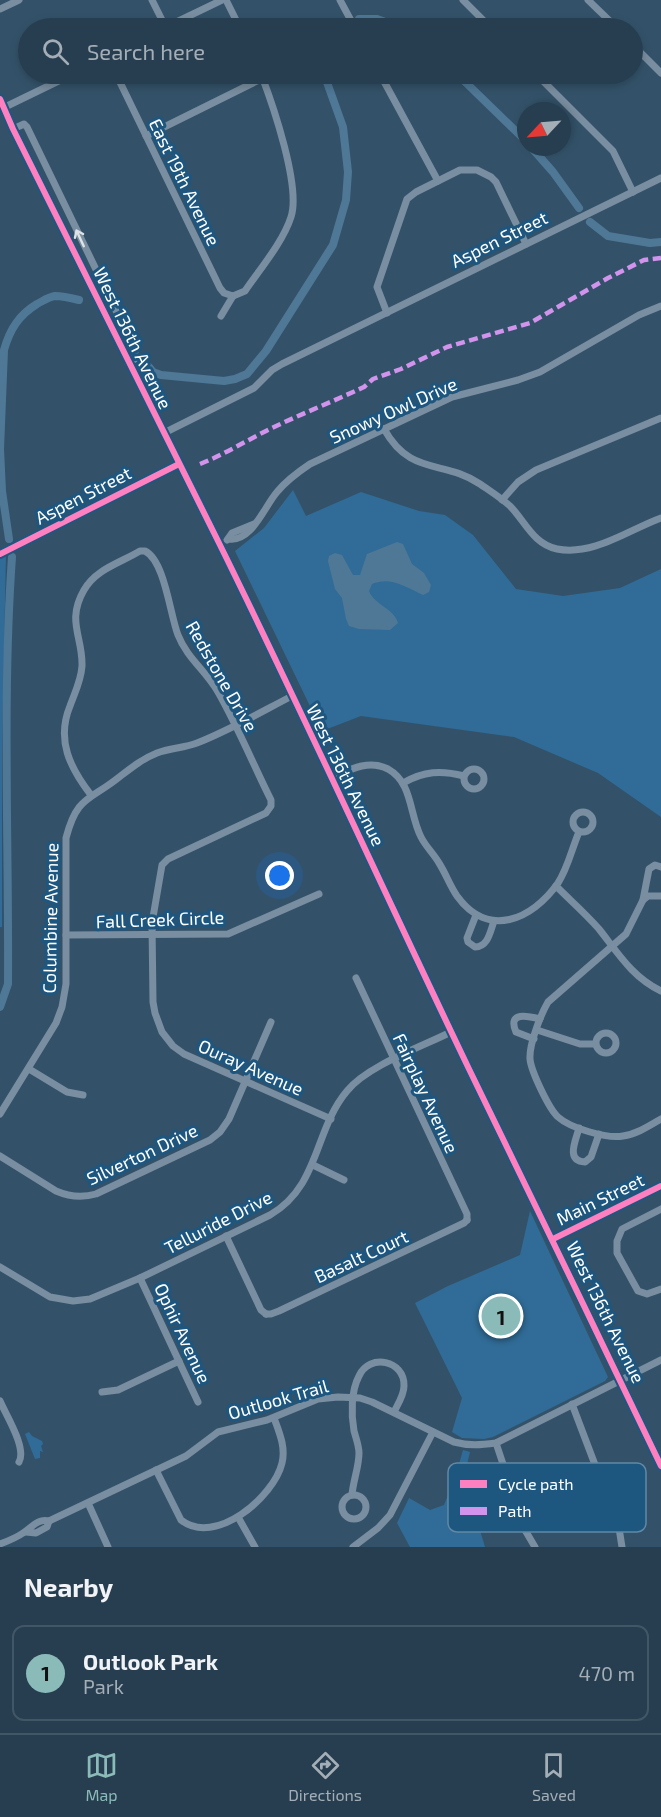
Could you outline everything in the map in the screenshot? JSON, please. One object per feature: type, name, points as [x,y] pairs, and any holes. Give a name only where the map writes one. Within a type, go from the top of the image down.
[{"type":"main road","name":"West 136th Avenue","points":[[2,104],[219,545],[661,1466]]},
{"type":"main road","name":"Aspen Street","points":[[0,554],[179,464]]},
{"type":"main road","name":"Main Street","points":[[553,1239],[661,1186]]},
{"type":"street","points":[[0,9],[19,0]]},
{"type":"street","points":[[152,0],[160,18]]},
{"type":"street","points":[[186,18],[224,0],[234,18]]},
{"type":"street","points":[[340,0],[350,18]]},
{"type":"street","points":[[463,0],[481,18]]},
{"type":"street","points":[[592,2],[607,18]]},
{"type":"street","points":[[643,54],[661,73]]},
{"type":"street","points":[[655,66],[661,60]]},
{"type":"street","points":[[2,104],[49,84]]},
{"type":"street","name":"East 19th Avenue","points":[[121,84],[220,288],[233,296]]},
{"type":"street","points":[[146,135],[246,84]]},
{"type":"street","points":[[221,316],[233,296],[245,291],[288,225],[294,207],[293,180],[264,84]]},
{"type":"street","points":[[385,84],[438,181]]},
{"type":"street","points":[[546,84],[613,151],[633,192]]},
{"type":"street","name":"West 136th Avenue","points":[[13,129],[24,124],[28,129],[135,350],[135,359],[128,363]]},
{"type":"street","points":[[387,313],[377,287],[405,204],[411,195],[438,181],[468,169],[477,170],[491,177],[496,182],[526,244]]},
{"type":"street","name":"Aspen Street","points":[[164,433],[254,388],[267,374],[282,364],[661,178]]},
{"type":"street","name":"Snowy Owl Drive","points":[[219,545],[249,533],[274,491],[310,464],[462,393],[532,376],[639,315],[661,306]]},
{"type":"street","points":[[502,500],[518,482],[536,470],[661,418]]},
{"type":"street","points":[[384,429],[396,447],[407,456],[466,476],[502,500],[527,529],[551,547],[564,549],[600,545],[661,518]]},
{"type":"street","name":"Redstone Drive","points":[[91,795],[71,767],[64,738],[66,719],[79,684],[82,665],[75,625],[76,611],[85,588],[100,572],[145,550],[152,555],[164,580],[173,621],[183,646],[194,663],[213,684],[262,783]]},
{"type":"street","name":"Columbine Avenue","points":[[0,1114],[56,1023],[62,1007],[66,984],[66,838],[70,822],[76,811],[91,795],[136,763],[158,753],[197,743],[292,696]]},
{"type":"street","points":[[331,778],[364,765],[374,765],[389,770],[403,783],[424,842],[439,862],[458,896],[477,915],[494,921],[508,920],[523,915],[556,886],[579,832]]},
{"type":"street","points":[[403,783],[434,771],[464,776]]},
{"type":"street","name":"Ouray Avenue","points":[[262,783],[272,806],[266,813],[168,859],[162,865],[154,908],[152,935],[154,1013],[162,1032],[172,1046],[184,1054],[331,1119]]},
{"type":"street","points":[[661,867],[655,865],[649,868],[643,900],[631,926],[612,947],[548,1002],[530,1051],[531,1064],[551,1107],[563,1121],[607,1137],[626,1136],[661,1119]]},
{"type":"street","points":[[556,886],[598,929],[631,970],[661,991]]},
{"type":"street","name":"Fall Creek Circle","points":[[66,935],[228,934],[319,894]]},
{"type":"street","points":[[643,900],[648,896],[661,896]]},
{"type":"street","points":[[477,915],[467,938],[468,942],[475,947],[486,943],[494,921]]},
{"type":"street","name":"Fairplay Avenue","points":[[356,978],[471,1221]]},
{"type":"street","points":[[534,1039],[516,1032],[515,1020],[525,1015],[540,1019]]},
{"type":"street","name":"Silverton Drive","points":[[0,1156],[65,1194],[82,1197],[96,1194],[215,1136],[229,1119],[271,1022]]},
{"type":"street","points":[[537,1030],[580,1044],[595,1044]]},
{"type":"street","name":"Telluride Drive","points":[[0,1267],[44,1294],[58,1299],[73,1301],[99,1296],[270,1215],[285,1206],[301,1187],[343,1095],[355,1081],[452,1032]]},
{"type":"street","points":[[29,1069],[67,1092],[83,1095]]},
{"type":"street","points":[[579,1128],[572,1151],[574,1158],[581,1162],[591,1157],[599,1134]]},
{"type":"street","points":[[313,1165],[345,1180]]},
{"type":"street","points":[[661,1209],[622,1229],[616,1246],[617,1253],[638,1291],[647,1294],[661,1289]]},
{"type":"street","name":"Basalt Court","points":[[266,1314],[290,1306],[471,1221]]},
{"type":"street","points":[[226,1236],[261,1310],[266,1314],[263,1322]]},
{"type":"street","name":"Ophir Avenue","points":[[140,1278],[198,1402]]},
{"type":"street","name":"Outlook Trail","points":[[0,1544],[26,1532],[36,1533],[46,1527],[49,1521],[186,1456],[218,1432],[274,1418],[318,1399],[338,1397],[372,1402],[433,1432],[465,1444],[496,1443],[661,1360]]},
{"type":"street","points":[[102,1392],[118,1390],[179,1361]]},
{"type":"street","points":[[352,1495],[363,1454],[353,1424],[354,1398],[358,1378],[363,1369],[377,1362],[389,1363],[400,1371],[404,1391],[394,1412]]},
{"type":"street","points":[[0,1401],[19,1442],[22,1457],[19,1462]]},
{"type":"street","points":[[572,1404],[594,1463]]},
{"type":"street","points":[[156,1470],[176,1514],[187,1525],[199,1530],[207,1530],[238,1517],[255,1505],[280,1471],[284,1450],[274,1418]]},
{"type":"street","points":[[357,1546],[390,1515],[433,1432]]},
{"type":"street","points":[[496,1443],[503,1463]]},
{"type":"street","points":[[88,1503],[108,1547]]},
{"type":"street","points":[[238,1517],[255,1547]]},
{"type":"street","points":[[526,1532],[536,1547]]},
{"type":"street","points":[[620,1532],[622,1547]]},
{"type":"shaded area","points":[[293,490],[306,516],[361,492],[419,511],[445,515],[473,535],[516,589],[563,596],[620,588],[661,569],[661,817],[598,773],[514,737],[361,716],[322,731],[235,551],[264,528]]},
{"type":"shaded area","points":[[397,542],[403,544],[412,564],[424,573],[431,585],[429,592],[423,595],[404,586],[385,581],[372,584],[369,591],[372,596],[396,618],[398,623],[390,630],[359,629],[349,626],[342,598],[335,589],[328,561],[329,556],[335,553],[342,555],[353,575],[360,575],[367,554]]},
{"type":"shaded area","points":[[6,555],[2,746],[2,927],[0,927],[0,559]]},
{"type":"shaded area","points":[[530,1211],[608,1377],[605,1381],[493,1437],[462,1438],[452,1432],[462,1398],[415,1303],[520,1255]]},
{"type":"shaded area","points":[[29,1432],[42,1441],[43,1452],[40,1451],[40,1458],[35,1459],[25,1434]]},
{"type":"shaded area","points":[[463,1450],[470,1452],[467,1463],[459,1463]]},
{"type":"shaded area","points":[[448,1495],[448,1532],[480,1532],[485,1547],[410,1547],[397,1523],[409,1498],[430,1510],[444,1505]]},
{"type":"waterway","points":[[149,367],[153,372],[161,375],[224,381],[247,374],[266,351],[333,245],[346,200],[348,172],[343,127],[328,84]]},
{"type":"waterway","points":[[467,84],[517,132]]},
{"type":"waterway","points":[[539,156],[579,208]]},
{"type":"waterway","points":[[590,222],[608,236],[650,243],[661,242]]},
{"type":"waterway","points":[[9,539],[2,491],[0,449],[4,350],[16,323],[37,304],[55,296],[79,300]]},
{"type":"waterway","points":[[0,1007],[8,984],[7,664],[12,557]]},
{"type":"marked path","points":[[200,464],[278,425],[364,387],[373,379],[401,369],[447,347],[530,323],[644,260],[661,258]]},
{"type":"cycle path","points":[[0,99],[251,608],[469,1069],[661,1466]]},
{"type":"cycle path","points":[[0,554],[179,464]]},
{"type":"cycle path","points":[[553,1239],[661,1186]]},
{"type":"place","name":"Outlook Park","points":[[501,1316]]}]
